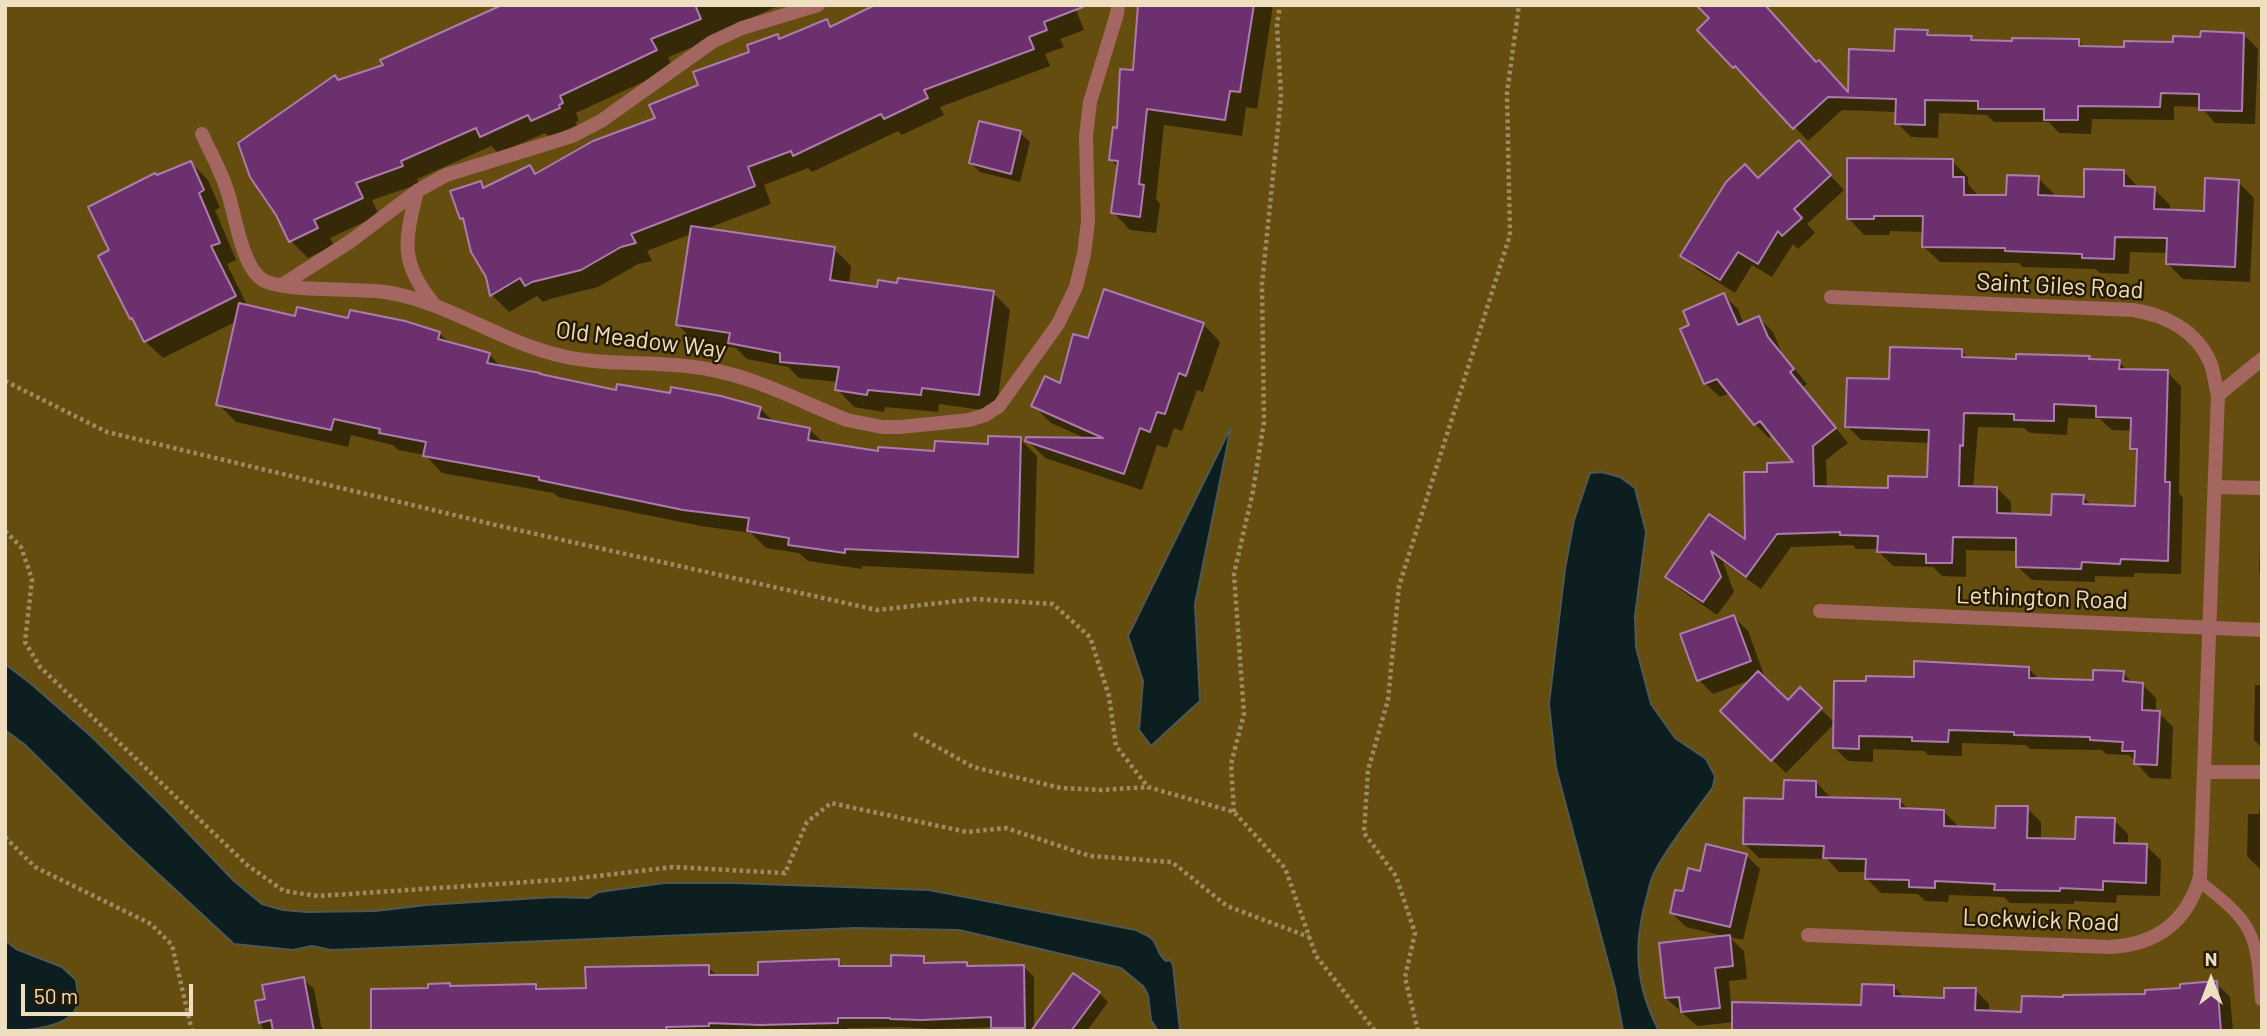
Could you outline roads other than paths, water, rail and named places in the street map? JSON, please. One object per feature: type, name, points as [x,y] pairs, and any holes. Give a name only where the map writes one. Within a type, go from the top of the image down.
[{"type":"street","points":[[282,285],[351,241],[417,191],[462,169],[572,135],[601,121],[712,42],[742,28],[818,5]]},
{"type":"street","name":"Old Meadow Way","points":[[202,134],[227,188],[246,257],[254,271],[264,280],[282,285],[385,292],[433,303],[523,344],[555,355],[588,360],[707,368],[739,376],[847,420],[864,424],[900,426],[969,420],[985,415],[999,406],[1058,324],[1076,287],[1088,221],[1086,135],[1090,103],[1118,5]]},
{"type":"street","points":[[417,191],[407,232],[407,250],[410,267],[420,287],[433,303]]},
{"type":"street","name":"Saint Giles Road","points":[[1831,297],[2149,313],[2165,317],[2179,326],[2197,342],[2210,362],[2218,395],[2210,628]]},
{"type":"street","points":[[2218,395],[2262,359]]},
{"type":"street","points":[[2215,487],[2262,488]]},
{"type":"street","name":"Lethington Road","points":[[1819,611],[2262,630]]},
{"type":"street","name":"Lockwick Road","points":[[1808,934],[2126,947],[2142,943],[2172,925],[2188,907],[2199,881],[2210,628]]},
{"type":"street","points":[[2205,772],[2262,772]]},
{"type":"lane","points":[[2199,881],[2242,917],[2254,938],[2261,1000]]}]
